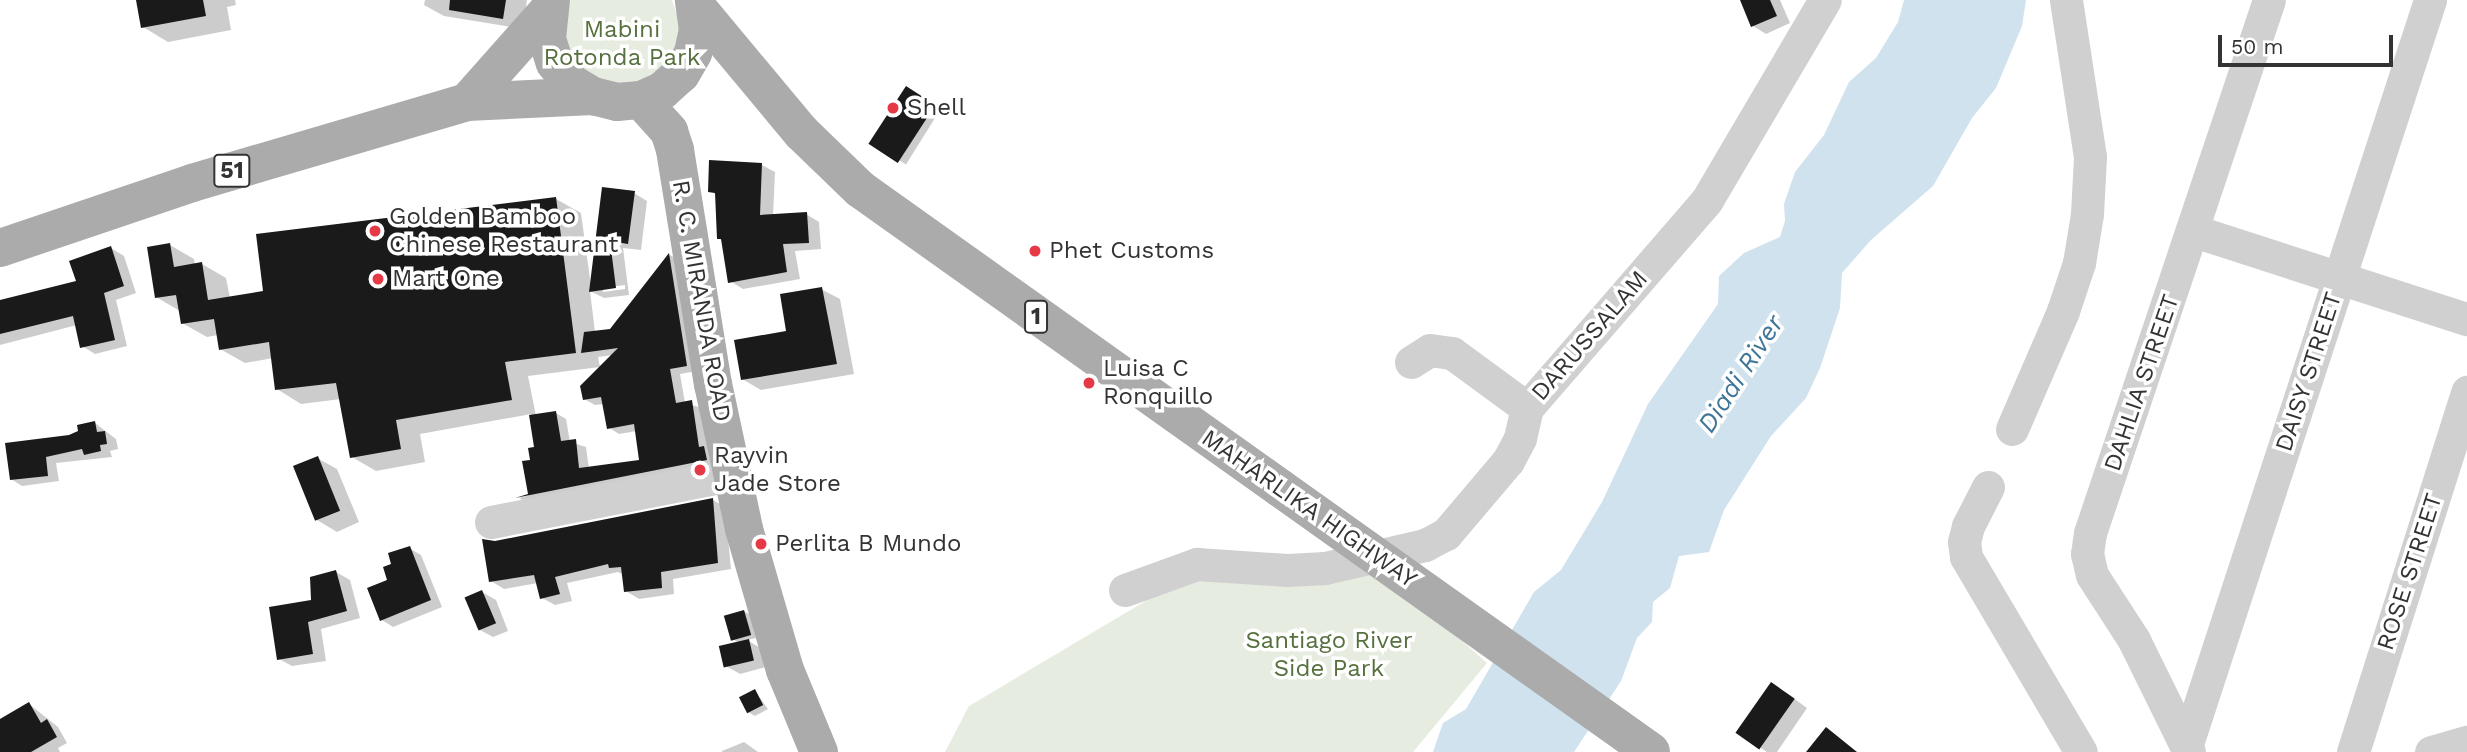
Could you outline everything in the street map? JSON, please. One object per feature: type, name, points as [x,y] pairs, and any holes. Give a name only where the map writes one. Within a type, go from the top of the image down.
[{"type":"main road","name":"1","points":[[641,100],[672,82],[693,53],[698,30],[695,3]]},
{"type":"main road","name":"MAHARLIKA HIGHWAY","points":[[695,3],[802,133],[860,189],[1651,752]]},
{"type":"main road","points":[[548,7],[547,39],[555,63],[571,83],[593,96],[617,102],[641,100]]},
{"type":"main road","points":[[467,102],[548,7]]},
{"type":"main road","name":"51","points":[[0,248],[192,183],[467,102],[593,96]]},
{"type":"main road","name":"R. C. MIRANDA ROAD","points":[[641,100],[669,131],[675,150],[731,475],[757,583],[785,670],[819,752]]},
{"type":"street","points":[[2012,429],[2063,311],[2079,263],[2087,214],[2090,157],[2066,0]]},
{"type":"street","name":"DAHLIA STREET","points":[[2188,748],[2133,640],[2103,597],[2087,554],[2090,533],[2194,231],[2269,0]]},
{"type":"street","name":"DAISY STREET","points":[[2188,748],[2430,0]]},
{"type":"street","name":"DARUSSALAM","points":[[1125,590],[1198,565],[1287,570],[1325,568],[1425,545],[1446,534],[1508,461],[1520,438],[1527,408],[1692,220],[1813,8]]},
{"type":"street","points":[[2194,231],[2339,280],[2467,319]]},
{"type":"street","points":[[1411,362],[1430,350],[1452,353],[1527,408]]},
{"type":"street","name":"ROSE STREET","points":[[2353,752],[2467,391]]},
{"type":"street","points":[[491,522],[731,475]]},
{"type":"street","points":[[1988,487],[1968,526],[1966,557],[2081,752]]},
{"type":"street","points":[[2431,752],[2467,742]]},
{"type":"green space","name":"Mabini Rotonda Park","points":[[571,0],[672,0],[680,25],[678,47],[669,65],[646,84],[601,85],[569,56],[564,19]]},
{"type":"green space","name":"Santiago River Side Park","points":[[1367,556],[1487,663],[1413,752],[945,752],[969,706],[1213,561]]},
{"type":"water","name":"Diadi River","points":[[1904,0],[2026,0],[2022,26],[1996,88],[1972,118],[1933,186],[1871,240],[1842,273],[1840,308],[1820,368],[1806,398],[1771,436],[1724,510],[1709,552],[1679,556],[1670,588],[1653,602],[1652,622],[1637,638],[1621,681],[1574,752],[1433,752],[1443,723],[1466,709],[1534,592],[1561,570],[1602,502],[1648,404],[1718,304],[1719,276],[1744,253],[1780,237],[1785,221],[1784,204],[1795,172],[1824,135],[1849,82],[1876,58],[1898,22]]},
{"type":"building","points":[[136,0],[203,0],[206,16],[141,28]]},
{"type":"building","points":[[450,0],[506,0],[503,19],[449,10]]},
{"type":"building","points":[[1740,0],[1770,0],[1777,16],[1751,27]]},
{"type":"building","points":[[906,86],[935,105],[898,163],[868,144]]},
{"type":"building","points":[[709,160],[762,163],[760,215],[807,212],[809,243],[783,244],[787,272],[728,283],[721,239],[717,239],[715,193],[708,192]]},
{"type":"building","points":[[602,187],[635,191],[628,244],[610,241],[616,288],[589,292]]},
{"type":"building","points":[[556,197],[576,353],[505,362],[512,400],[396,420],[401,449],[350,458],[336,383],[275,390],[269,342],[219,350],[214,319],[181,324],[176,295],[155,298],[147,247],[170,243],[174,267],[202,262],[208,300],[263,291],[256,234]]},
{"type":"building","points":[[111,246],[124,286],[104,293],[115,340],[80,348],[73,316],[0,334],[0,300],[76,281],[69,261]]},
{"type":"building","points":[[669,253],[687,366],[670,369],[676,403],[692,400],[699,447],[704,446],[707,460],[515,498],[528,494],[522,461],[530,460],[528,448],[534,447],[529,415],[556,411],[561,441],[576,439],[579,468],[639,460],[634,424],[607,429],[601,397],[583,400],[580,386],[618,348],[581,353],[584,332],[610,329]]},
{"type":"building","points":[[822,287],[837,364],[741,380],[734,340],[786,331],[780,294]]},
{"type":"building","points":[[95,421],[97,432],[105,431],[107,444],[100,445],[101,451],[84,455],[82,449],[46,457],[48,476],[10,480],[5,443],[69,435],[78,431],[77,425]]},
{"type":"building","points":[[318,456],[340,511],[315,521],[293,466]]},
{"type":"building","points":[[713,498],[718,563],[661,572],[662,588],[624,592],[621,567],[609,568],[608,564],[555,577],[560,594],[540,599],[534,575],[489,582],[482,539],[495,541]]},
{"type":"building","points":[[410,546],[431,600],[380,621],[367,588],[387,580],[383,567],[391,564],[388,553]]},
{"type":"building","points":[[336,570],[347,611],[308,622],[313,654],[277,660],[269,607],[311,600],[310,577]]},
{"type":"building","points":[[482,590],[496,623],[479,631],[465,597]]},
{"type":"building","points":[[744,610],[751,635],[731,641],[724,616]]},
{"type":"building","points":[[749,639],[754,660],[724,667],[719,646]]},
{"type":"building","points":[[1771,682],[1795,699],[1759,749],[1735,733]]},
{"type":"building","points":[[755,689],[763,705],[747,713],[739,697]]},
{"type":"building","points":[[29,702],[41,723],[47,719],[57,737],[31,752],[0,752],[0,719]]},
{"type":"building","points":[[1826,727],[1857,752],[1806,752]]},
{"type":"place","name":"Shell","points":[[893,108]]},
{"type":"place","name":"Golden Bamboo Chinese Restaurant","points":[[375,231]]},
{"type":"place","name":"Phet Customs","points":[[1035,251]]},
{"type":"place","name":"Mart One","points":[[378,279]]},
{"type":"place","name":"Luisa C Ronquillo","points":[[1089,383]]},
{"type":"place","name":"Rayvin Jade Store","points":[[700,470]]},
{"type":"place","name":"Perlita B Mundo","points":[[761,544]]}]
